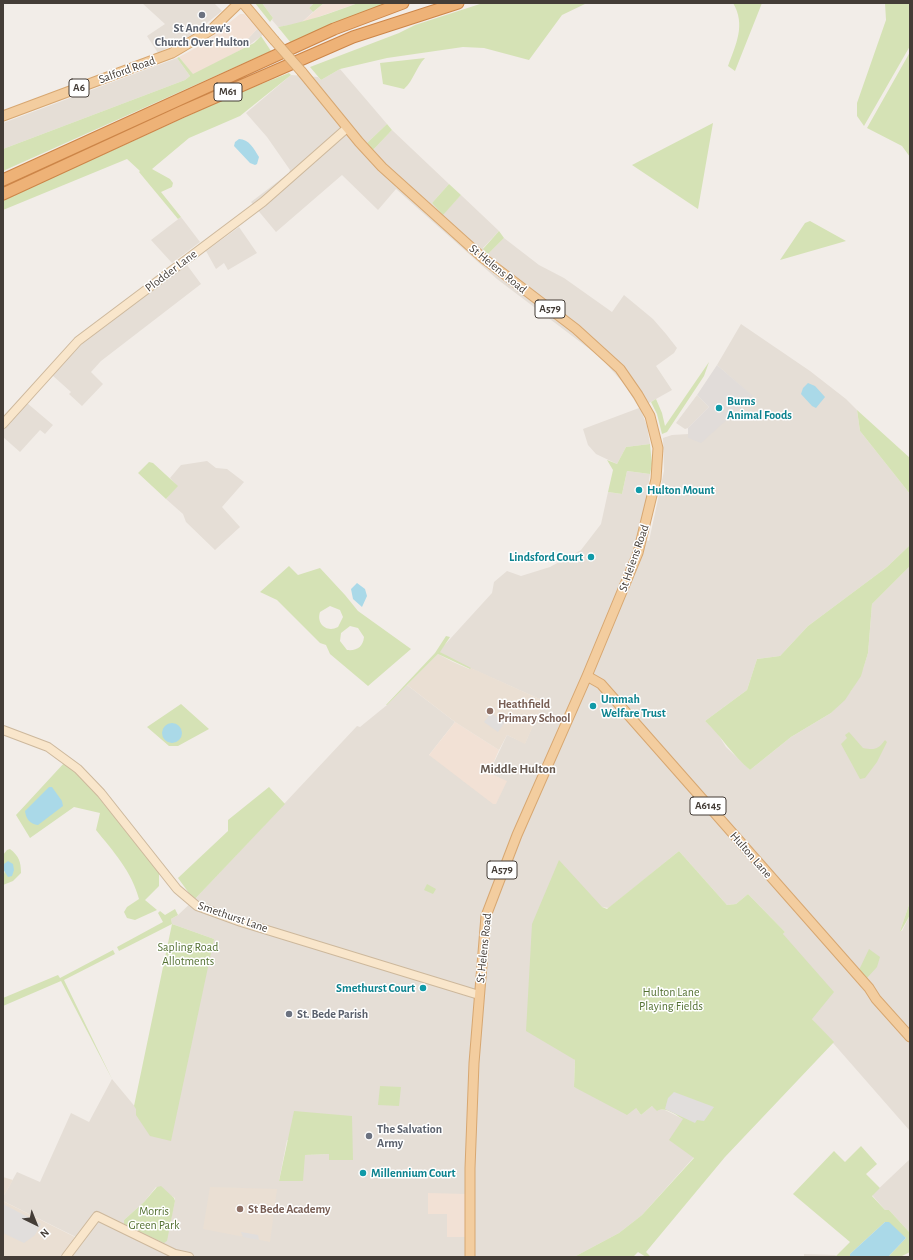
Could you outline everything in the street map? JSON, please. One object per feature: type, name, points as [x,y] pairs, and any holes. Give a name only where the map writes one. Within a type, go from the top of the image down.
[{"type":"highway","name":"M61","points":[[3,180],[334,29],[403,3]]},
{"type":"highway","name":"M61","points":[[3,194],[181,112],[353,38],[458,3]]},
{"type":"main road","name":"Salford Road","points":[[3,116],[172,53],[211,30],[239,3]]},
{"type":"main road","name":"St Helens Road","points":[[243,3],[347,128],[382,167],[483,258],[602,350],[631,384],[650,416],[656,439],[658,466],[638,553],[587,676],[532,798],[490,902],[484,929],[479,995],[472,1124],[470,1257]]},
{"type":"main road","name":"Hulton Lane","points":[[587,676],[601,684],[869,988],[876,999],[910,1037]]},
{"type":"street","name":"Plodder Lane","points":[[3,424],[78,341],[263,202],[347,128]]},
{"type":"street","name":"Smethurst Lane","points":[[3,730],[48,747],[78,769],[101,794],[177,889],[197,906],[241,922],[479,995]]},
{"type":"street","points":[[66,1257],[97,1216],[175,1254],[189,1257]]},
{"type":"shaded area","points":[[142,3],[214,3],[222,11],[193,34],[158,53],[147,36],[165,24]]},
{"type":"shaded area","points":[[262,3],[314,3],[309,8],[313,12],[301,23],[278,27]]},
{"type":"shaded area","points":[[324,3],[358,3],[301,23]]},
{"type":"shaded area","points":[[240,14],[244,14],[258,28],[245,42],[248,46],[193,75],[179,57],[203,44]]},
{"type":"shaded area","points":[[258,28],[264,34],[248,46],[245,42]]},
{"type":"shaded area","points":[[177,58],[190,76],[185,80],[3,149],[3,123]]},
{"type":"shaded area","points":[[340,69],[387,124],[367,143],[373,150],[392,130],[449,184],[432,203],[443,214],[461,195],[499,231],[483,248],[488,254],[504,238],[539,265],[564,278],[612,312],[624,295],[653,319],[666,334],[677,348],[674,353],[656,366],[672,390],[640,408],[647,426],[650,444],[626,447],[617,464],[596,454],[588,445],[583,429],[639,408],[625,385],[600,357],[497,279],[396,189],[378,210],[342,175],[276,232],[251,202],[289,173],[290,170],[267,137],[246,113],[291,75],[318,77],[321,80]]},
{"type":"shaded area","points":[[181,217],[200,242],[172,263],[151,240]]},
{"type":"shaded area","points":[[239,227],[257,253],[228,270],[224,263],[216,269],[206,251]]},
{"type":"shaded area","points":[[187,265],[201,284],[101,361],[91,372],[103,384],[82,406],[69,394],[71,392],[52,375],[83,343]]},
{"type":"shaded area","points":[[741,324],[810,371],[846,399],[857,410],[860,431],[910,494],[910,545],[887,567],[808,626],[780,656],[757,659],[747,690],[705,721],[716,731],[726,747],[750,770],[791,737],[831,713],[851,691],[863,669],[868,653],[872,604],[910,566],[910,902],[900,931],[902,931],[910,915],[910,1131],[812,1019],[783,934],[785,932],[748,894],[736,904],[727,905],[679,851],[609,908],[602,907],[573,1058],[575,1060],[574,1087],[636,1108],[641,1115],[652,1106],[665,1110],[683,1119],[694,1157],[642,1215],[619,1233],[574,1257],[72,1257],[84,1241],[3,1201],[3,1197],[17,1172],[40,1182],[71,1113],[89,1122],[112,1079],[137,1109],[214,939],[172,924],[171,919],[178,915],[194,900],[357,726],[360,727],[387,705],[407,685],[455,722],[429,755],[507,782],[489,773],[507,735],[525,743],[544,701],[454,661],[440,652],[440,650],[492,593],[494,582],[507,571],[521,576],[550,567],[581,550],[601,524],[608,492],[622,494],[627,471],[650,474],[640,538],[649,541],[664,471],[663,438],[672,435],[689,434],[752,396],[717,365]],"holes":[[[287,1140],[353,1160],[329,1160],[329,1154],[304,1155],[279,1181]],[[156,1187],[175,1198],[166,1242],[124,1224],[124,1220],[144,1202]],[[447,1214],[465,1237],[447,1237]]]},
{"type":"shaded area","points":[[717,365],[753,396],[701,443],[688,438],[688,428],[709,407],[697,395]]},
{"type":"shaded area","points":[[697,395],[709,407],[688,428],[685,429],[676,423]]},
{"type":"shaded area","points":[[27,403],[53,425],[45,434],[40,430],[20,452],[3,437],[3,430]]},
{"type":"shaded area","points":[[207,461],[216,468],[227,469],[244,482],[222,507],[240,527],[215,550],[186,522],[183,514],[166,499],[177,486],[170,478],[181,465]]},
{"type":"shaded area","name":"Heathfield Primary School","points":[[438,654],[453,662],[469,669],[471,668],[544,701],[525,744],[507,735],[499,750],[455,722],[407,685]]},
{"type":"shaded area","points":[[491,713],[505,722],[498,732],[484,722]]},
{"type":"shaded area","points":[[455,722],[499,750],[489,773],[507,781],[496,804],[493,804],[429,755]]},
{"type":"shaded area","points":[[674,1092],[714,1107],[704,1121],[697,1120],[695,1123],[665,1109],[668,1098]]},
{"type":"shaded area","points":[[910,1159],[910,1233],[889,1210],[885,1210],[872,1195]]},
{"type":"shaded area","points":[[3,1177],[13,1180],[3,1197]]},
{"type":"shaded area","name":"St Bede Academy","points":[[210,1187],[277,1189],[270,1242],[203,1229]]},
{"type":"shaded area","points":[[428,1193],[466,1194],[465,1237],[447,1237],[447,1214],[428,1214]]},
{"type":"shaded area","points":[[3,1201],[75,1237],[60,1257],[3,1257]]},
{"type":"shaded area","points":[[3,1204],[41,1224],[35,1235],[24,1243],[3,1233]]},
{"type":"shaded area","points":[[241,1232],[258,1235],[259,1240],[243,1237]]},
{"type":"shaded area","points":[[804,1254],[836,1255],[835,1257],[804,1257]]},
{"type":"green space","points":[[255,3],[262,3],[273,18],[270,22]]},
{"type":"green space","points":[[314,3],[324,3],[313,12],[309,8]]},
{"type":"green space","points":[[358,3],[394,3],[291,43],[278,27],[328,14]]},
{"type":"green space","points":[[483,3],[587,3],[562,15],[529,60],[484,48],[463,47],[387,58],[340,69],[321,80],[310,67],[399,33],[415,25]]},
{"type":"green space","points":[[733,3],[762,3],[735,71],[728,66],[737,42],[739,27],[737,11]]},
{"type":"green space","points":[[885,3],[910,3],[910,46],[864,126],[857,116],[857,103],[886,20]]},
{"type":"green space","points":[[261,36],[271,51],[3,171],[3,149],[185,80],[190,76],[177,58],[179,57],[193,74],[254,43]]},
{"type":"green space","points":[[910,52],[910,157],[902,146],[867,128]]},
{"type":"green space","points":[[425,58],[404,89],[383,84],[380,63]]},
{"type":"green space","points":[[289,73],[291,75],[240,116],[189,138],[152,169],[170,179],[173,183],[172,187],[161,192],[181,217],[178,219],[139,172],[140,171],[127,159],[3,210],[3,200],[236,94]]},
{"type":"green space","points":[[713,123],[698,209],[632,165]]},
{"type":"green space","points":[[387,124],[392,130],[373,150],[367,143]]},
{"type":"green space","points":[[449,184],[461,195],[443,215],[432,203]]},
{"type":"green space","points":[[810,221],[846,241],[780,260],[805,223]]},
{"type":"green space","points":[[499,231],[504,238],[488,254],[483,249]]},
{"type":"green space","points":[[709,362],[704,376],[667,432],[662,434],[657,414],[651,402],[656,399],[662,413],[665,426]]},
{"type":"green space","points":[[857,410],[910,458],[910,494],[860,431]]},
{"type":"green space","points":[[650,444],[652,464],[650,474],[627,471],[622,494],[608,492],[613,470],[607,460],[617,464],[626,447]]},
{"type":"green space","points":[[149,462],[153,463],[178,486],[166,499],[138,473]]},
{"type":"green space","points":[[910,545],[910,566],[872,604],[868,653],[861,676],[845,700],[831,713],[791,737],[750,770],[705,721],[747,690],[757,659],[780,656],[808,626],[887,567]]},
{"type":"green space","points":[[289,566],[298,575],[320,568],[358,611],[411,649],[368,686],[330,654],[326,645],[320,643],[277,600],[260,592]],"holes":[[[330,606],[340,610],[343,617],[338,627],[334,629],[323,626],[319,616],[320,612]],[[350,626],[358,628],[364,637],[361,646],[354,650],[347,650],[340,641],[341,633]]]},
{"type":"green space","points":[[446,636],[450,637],[440,652],[471,668],[470,669],[438,654],[386,705],[435,653]]},
{"type":"green space","points":[[181,704],[209,729],[178,746],[169,746],[147,727]]},
{"type":"green space","points":[[849,732],[863,748],[876,748],[885,740],[887,742],[877,762],[865,778],[860,779],[841,744],[847,738],[845,735]]},
{"type":"green space","points":[[65,762],[93,790],[159,873],[159,886],[145,900],[157,910],[135,920],[127,918],[124,912],[127,907],[139,899],[127,871],[96,830],[100,813],[74,807],[30,838],[16,815]]},
{"type":"green space","points":[[269,787],[285,804],[194,900],[178,878],[228,831],[228,820]]},
{"type":"green space","points":[[10,849],[16,854],[19,860],[21,873],[13,881],[3,885],[3,869],[5,874],[3,855]]},
{"type":"green space","name":"Hulton Lane Playing Fields","points":[[679,851],[727,905],[736,904],[748,894],[785,932],[783,934],[834,992],[812,1019],[834,1042],[725,1157],[646,1252],[651,1257],[646,1257],[638,1252],[633,1257],[574,1257],[619,1233],[642,1215],[694,1158],[669,1140],[683,1119],[667,1110],[657,1111],[652,1106],[641,1115],[636,1108],[627,1115],[574,1087],[575,1060],[526,1031],[532,924],[559,860],[602,907],[607,909]]},
{"type":"green space","points":[[427,884],[436,889],[433,894],[424,890]]},
{"type":"green space","points":[[910,902],[910,915],[900,931]]},
{"type":"green space","points":[[175,909],[178,915],[171,919],[172,924],[119,951],[117,947],[163,922],[158,913],[160,911],[165,915]]},
{"type":"green space","name":"Sapling Road Allotments","points":[[172,924],[214,939],[171,1141],[150,1136],[136,1115],[136,1109],[134,1106]]},
{"type":"green space","points":[[869,949],[880,957],[877,967],[866,979],[859,970]]},
{"type":"green space","points":[[113,950],[115,954],[64,980],[112,1079],[61,981],[3,1006],[3,998],[58,975],[60,978]]},
{"type":"green space","points":[[380,1086],[401,1087],[399,1106],[378,1105]]},
{"type":"green space","points":[[294,1111],[352,1116],[353,1160],[329,1160],[329,1154],[305,1155],[303,1181],[279,1181]]},
{"type":"green space","points":[[861,1146],[877,1164],[866,1174],[880,1188],[872,1196],[885,1210],[889,1210],[910,1233],[910,1252],[900,1257],[888,1257],[906,1238],[885,1222],[850,1254],[850,1257],[835,1257],[850,1242],[793,1194],[834,1151],[845,1162]]},
{"type":"green space","name":"Morris Green Park","points":[[161,1186],[174,1198],[175,1201],[167,1241],[164,1243],[124,1224],[124,1220],[144,1202],[157,1187]]},
{"type":"water","points":[[239,139],[243,139],[253,148],[259,157],[257,164],[255,165],[250,163],[234,146],[235,142]]},
{"type":"water","points":[[808,383],[815,386],[825,397],[816,408],[812,406],[801,394],[803,388]]},
{"type":"water","points":[[357,583],[365,589],[367,596],[362,607],[353,599],[351,589]]},
{"type":"water","points":[[172,723],[179,726],[182,733],[179,740],[172,743],[165,740],[162,733],[165,726]]},
{"type":"water","points":[[49,787],[52,787],[62,801],[63,806],[38,825],[33,824],[27,819],[25,811]]},
{"type":"water","points":[[8,861],[13,864],[14,870],[12,876],[8,877],[3,869],[4,864]]},
{"type":"water","points":[[885,1222],[889,1222],[906,1238],[888,1257],[850,1257],[850,1254]]},
{"type":"place","name":"St Andrew's Church Over Hulton","points":[[202,15]]},
{"type":"place","name":"Burns Animal Foods","points":[[719,408]]},
{"type":"place","name":"Hulton Mount","points":[[639,490]]},
{"type":"place","name":"Lindsford Court","points":[[591,557]]},
{"type":"place","name":"Ummah Welfare Trust","points":[[593,706]]},
{"type":"place","name":"Heathfield Primary School","points":[[490,711]]},
{"type":"place","name":"Smethurst Court","points":[[423,988]]},
{"type":"place","name":"St. Bede Parish","points":[[289,1014]]},
{"type":"place","name":"The Salvation Army","points":[[369,1136]]},
{"type":"place","name":"Millennium Court","points":[[363,1173]]},
{"type":"place","name":"St Bede Academy","points":[[240,1209]]},
{"type":"district","name":"Middle Hulton","points":[[518,769]]}]
